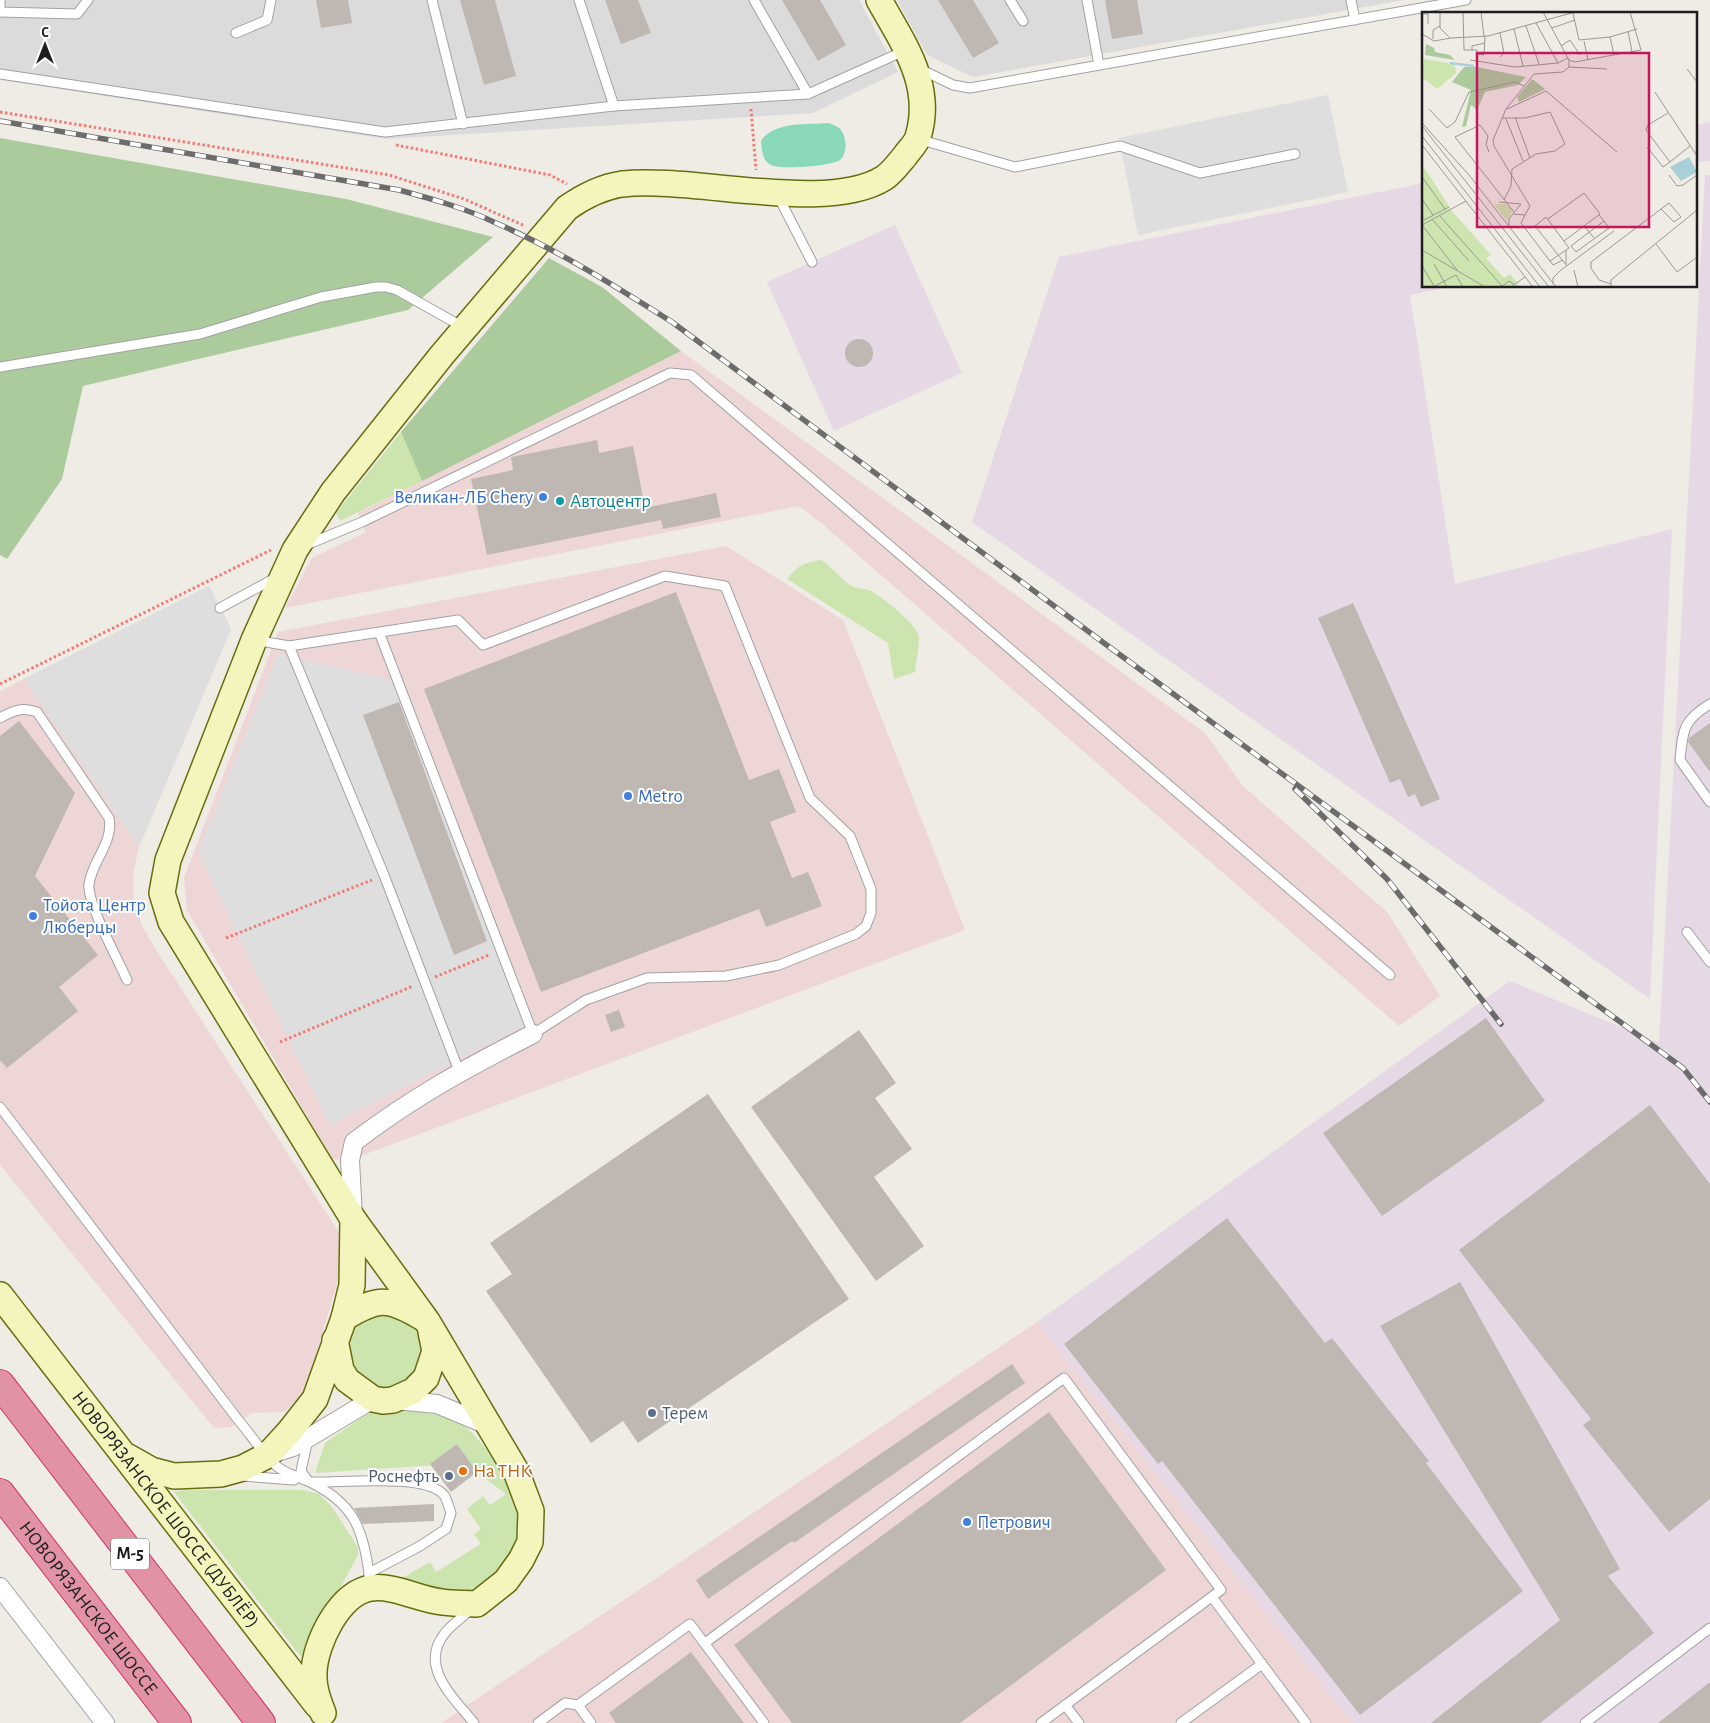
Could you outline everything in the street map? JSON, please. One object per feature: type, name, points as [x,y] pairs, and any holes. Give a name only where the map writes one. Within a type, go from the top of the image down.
[{"type":"highway","name":"М-5","points":[[0,1384],[261,1723]]},
{"type":"highway","name":"НОВОРЯЗАНСКОЕ ШОССЕ","points":[[0,1493],[177,1723]]},
{"type":"street","points":[[327,1718],[315,1693],[313,1674],[320,1641],[342,1605],[369,1581],[381,1588],[442,1602],[477,1604],[506,1581],[522,1560],[530,1542],[531,1511],[525,1492],[505,1449],[429,1325],[353,1219],[171,922],[162,894],[168,860],[254,640],[284,573],[284,548],[334,492],[465,328],[567,208],[588,194],[621,184],[771,181],[818,194],[858,189],[885,178],[901,162],[918,139],[923,103],[911,58],[879,0]]},
{"type":"street","points":[[268,1455],[315,1399],[352,1285],[353,1219],[350,1160],[354,1142],[401,1106],[460,1071],[533,1034]]},
{"type":"street","name":"НОВОРЯЗАНСКОЕ ШОССЕ (ДУБЛЁР)","points":[[0,1296],[327,1718]]},
{"type":"street","points":[[124,1455],[151,1470],[174,1476],[221,1474],[243,1468],[268,1455],[293,1447],[308,1437],[383,1399],[413,1391],[426,1378],[435,1351],[429,1325],[397,1303],[385,1301],[365,1305],[339,1329]]},
{"type":"street","points":[[339,1329],[341,1370],[351,1383],[383,1399],[414,1400],[437,1404],[490,1426]]},
{"type":"street","points":[[0,1587],[105,1723]]},
{"type":"lane","points":[[0,0],[0,12],[77,14],[88,0]]},
{"type":"lane","points":[[236,33],[267,20],[271,0]]},
{"type":"lane","points":[[432,0],[463,124]]},
{"type":"lane","points":[[579,0],[614,106]]},
{"type":"lane","points":[[754,0],[808,94]]},
{"type":"lane","points":[[1010,0],[1023,21]]},
{"type":"lane","points":[[1087,0],[1099,65]]},
{"type":"lane","points":[[1351,0],[1355,20]]},
{"type":"lane","points":[[0,74],[385,132],[614,106],[808,94],[911,58],[953,85],[970,88],[1466,0]]},
{"type":"lane","points":[[918,139],[1015,167],[1120,146],[1200,173],[1295,154]]},
{"type":"lane","points":[[771,181],[812,262]]},
{"type":"lane","points":[[0,367],[200,334],[321,296],[386,286],[398,290],[465,328]]},
{"type":"lane","points":[[284,548],[362,522],[670,372],[691,375],[1390,975]]},
{"type":"lane","points":[[220,608],[284,573]]},
{"type":"lane","points":[[254,640],[289,646],[379,632],[458,620],[483,645],[665,576],[725,586],[810,798],[850,836],[871,889],[871,914],[866,926],[856,934],[779,965],[726,976],[647,978],[586,1000],[533,1034],[379,632]]},
{"type":"lane","points":[[289,646],[384,875],[460,1071]]},
{"type":"lane","points":[[1710,704],[1697,712],[1683,731],[1680,760],[1710,802]]},
{"type":"lane","points":[[0,718],[15,710],[26,708],[37,712],[109,818],[109,834],[89,883],[90,899],[127,980]]},
{"type":"lane","points":[[1687,932],[1710,962]]},
{"type":"lane","points":[[0,1107],[239,1421],[277,1466],[288,1474],[308,1481],[336,1496],[353,1516],[365,1542],[369,1581],[446,1529],[451,1513],[443,1495],[424,1484],[394,1481],[308,1481],[221,1474]]},
{"type":"lane","points":[[705,1643],[1064,1378],[1222,1590],[1041,1723]]},
{"type":"lane","points":[[308,1437],[301,1471],[308,1481]]},
{"type":"lane","points":[[1212,1597],[1306,1723]]},
{"type":"lane","points":[[474,1723],[443,1684],[435,1669],[436,1648],[445,1632],[477,1604]]},
{"type":"lane","points":[[538,1723],[565,1703],[578,1705],[690,1624],[764,1723]]},
{"type":"lane","points":[[1586,1723],[1710,1628]]},
{"type":"lane","points":[[1182,1723],[1262,1664]]},
{"type":"lane","points":[[578,1705],[591,1723]]},
{"type":"lane","points":[[1066,1705],[1079,1723]]},
{"type":"path","points":[[750,97],[756,170]]},
{"type":"path","points":[[0,112],[389,175],[464,199],[528,228]]},
{"type":"path","points":[[747,170],[756,170],[771,181]]},
{"type":"path","points":[[567,184],[574,181]]},
{"type":"path","points":[[0,684],[270,551],[284,548]]},
{"type":"path","points":[[226,938],[384,875]]},
{"type":"path","points":[[280,1042],[501,950]]},
{"type":"shaded area","points":[[0,0],[859,0],[898,72],[813,113],[386,139],[0,80]]},
{"type":"shaded area","points":[[897,0],[1404,0],[973,77],[927,55]]},
{"type":"shaded area","points":[[1328,95],[1348,192],[1138,235],[1119,138]]},
{"type":"shaded area","points":[[1710,122],[1710,161],[1698,162],[1698,125]]},
{"type":"shaded area","points":[[1705,175],[1710,175],[1710,1723],[1353,1723],[1037,1322],[1510,981],[1659,1043]]},
{"type":"shaded area","points":[[1422,183],[1422,288],[1443,288],[1410,295],[1455,584],[1672,529],[1650,999],[972,522],[1059,257]]},
{"type":"shaded area","points":[[895,225],[962,373],[834,431],[767,282]]},
{"type":"shaded area","points":[[681,351],[1205,733],[1243,786],[1387,912],[1440,996],[1399,1026],[820,522],[799,506],[285,608],[312,558],[366,532],[358,513]]},
{"type":"shaded area","points":[[726,546],[843,620],[965,930],[350,1160],[332,1159],[187,910],[184,878],[278,632]]},
{"type":"shaded area","points":[[209,586],[231,629],[139,847],[133,874],[134,903],[143,928],[158,953],[340,1234],[342,1249],[342,1267],[305,1391],[285,1412],[251,1413],[232,1427],[214,1428],[0,1165],[0,691]]},
{"type":"shaded area","points":[[209,586],[231,629],[139,847],[24,679]]},
{"type":"shaded area","points":[[278,654],[392,680],[525,1025],[330,1125],[198,852]]},
{"type":"shaded area","name":"Петрович","points":[[1037,1322],[1353,1723],[441,1723]]},
{"type":"green space","points":[[829,123],[839,128],[844,135],[845,149],[840,160],[817,166],[785,167],[771,165],[764,158],[761,141],[774,130],[792,125]]},
{"type":"green space","points":[[0,138],[346,199],[493,237],[408,310],[83,386],[62,479],[7,559],[0,555]]},
{"type":"green space","points":[[549,258],[602,287],[681,351],[422,481],[401,432]]},
{"type":"green space","points":[[401,432],[422,481],[340,521],[336,513]]},
{"type":"green space","points":[[821,560],[850,585],[869,590],[881,598],[912,625],[919,637],[915,672],[894,679],[888,643],[787,579],[802,565]]},
{"type":"green space","points":[[393,1312],[418,1329],[422,1335],[423,1350],[420,1373],[387,1391],[355,1377],[346,1352],[348,1339],[355,1327],[367,1317]]},
{"type":"green space","points":[[382,1410],[434,1414],[463,1425],[487,1450],[512,1486],[520,1504],[522,1518],[520,1532],[515,1546],[499,1570],[477,1587],[445,1596],[428,1592],[399,1580],[430,1562],[436,1572],[481,1544],[474,1534],[481,1529],[467,1509],[483,1496],[490,1505],[506,1494],[477,1472],[457,1444],[431,1464],[437,1465],[315,1473],[325,1443],[368,1413]]},
{"type":"green space","points":[[184,1490],[303,1490],[319,1494],[331,1506],[358,1547],[358,1555],[307,1650],[301,1657],[174,1492]]},
{"type":"building","points":[[316,0],[348,0],[352,23],[321,28]]},
{"type":"building","points":[[460,0],[495,0],[516,76],[484,85]]},
{"type":"building","points":[[605,0],[638,0],[651,33],[621,44]]},
{"type":"building","points":[[782,0],[820,0],[846,45],[818,61]]},
{"type":"building","points":[[938,0],[973,0],[999,43],[973,58]]},
{"type":"building","points":[[1105,0],[1137,0],[1143,34],[1112,39]]},
{"type":"building","points":[[859,339],[869,343],[873,353],[869,363],[859,367],[849,363],[845,353],[849,343]]},
{"type":"building","name":"Автоцентр","points":[[597,440],[599,453],[633,446],[645,508],[716,493],[721,517],[663,529],[661,520],[487,555],[471,479],[513,470],[511,457]]},
{"type":"building","name":"Metro","points":[[676,592],[749,780],[779,769],[796,812],[770,822],[792,878],[808,872],[822,906],[766,927],[759,909],[541,992],[424,689]]},
{"type":"building","points":[[1353,603],[1440,799],[1421,807],[1415,794],[1408,797],[1400,779],[1390,783],[1318,618]]},
{"type":"building","points":[[399,702],[487,941],[454,955],[363,715]]},
{"type":"building","name":"Тойота Центр Люберцы","points":[[19,721],[75,793],[35,876],[98,955],[59,987],[78,1011],[7,1068],[0,1060],[0,736]]},
{"type":"building","points":[[1710,723],[1710,772],[1688,742],[1689,738]]},
{"type":"building","points":[[619,1010],[625,1027],[611,1032],[605,1015]]},
{"type":"building","points":[[1486,1018],[1545,1101],[1382,1216],[1323,1133]]},
{"type":"building","points":[[859,1030],[896,1083],[875,1098],[912,1149],[874,1177],[924,1246],[876,1281],[751,1107]]},
{"type":"building","points":[[708,1094],[849,1299],[638,1443],[623,1421],[591,1443],[486,1291],[512,1274],[490,1243]]},
{"type":"building","points":[[1650,1105],[1710,1184],[1710,1499],[1669,1532],[1583,1425],[1591,1419],[1459,1250]]},
{"type":"building","points":[[1227,1218],[1325,1343],[1332,1338],[1429,1461],[1426,1463],[1523,1591],[1360,1715],[1162,1461],[1158,1464],[1064,1344]]},
{"type":"building","points":[[1460,1282],[1620,1569],[1608,1576],[1654,1633],[1540,1723],[1431,1723],[1560,1620],[1380,1326]]},
{"type":"building","points":[[1012,1364],[1025,1383],[794,1543],[792,1541],[708,1599],[696,1580]]},
{"type":"building","points":[[1049,1412],[1166,1570],[960,1723],[792,1723],[734,1645]]},
{"type":"building","points":[[457,1444],[477,1472],[451,1492],[430,1464]]},
{"type":"building","points":[[434,1504],[434,1521],[363,1524],[354,1508]]},
{"type":"building","points":[[691,1652],[744,1723],[616,1723],[609,1713]]},
{"type":"building","points":[[1710,1682],[1710,1723],[1658,1723]]},
{"type":"railway","points":[[0,121],[399,190],[448,204],[484,218],[542,245],[586,269],[672,322],[1108,646],[1683,1068],[1710,1102]]},
{"type":"railway","points":[[1295,789],[1387,879],[1501,1024]]},
{"type":"place","name":"Великан-ЛБ Chery","points":[[543,497]]},
{"type":"place","name":"Автоцентр","points":[[560,501]]},
{"type":"place","name":"Metro","points":[[628,796]]},
{"type":"place","name":"Тойота Центр Люберцы","points":[[33,916]]},
{"type":"place","name":"Терем","points":[[652,1413]]},
{"type":"place","name":"На ТНК","points":[[463,1471]]},
{"type":"place","name":"Роснефть","points":[[449,1476]]},
{"type":"place","name":"Петрович","points":[[967,1522]]}]
